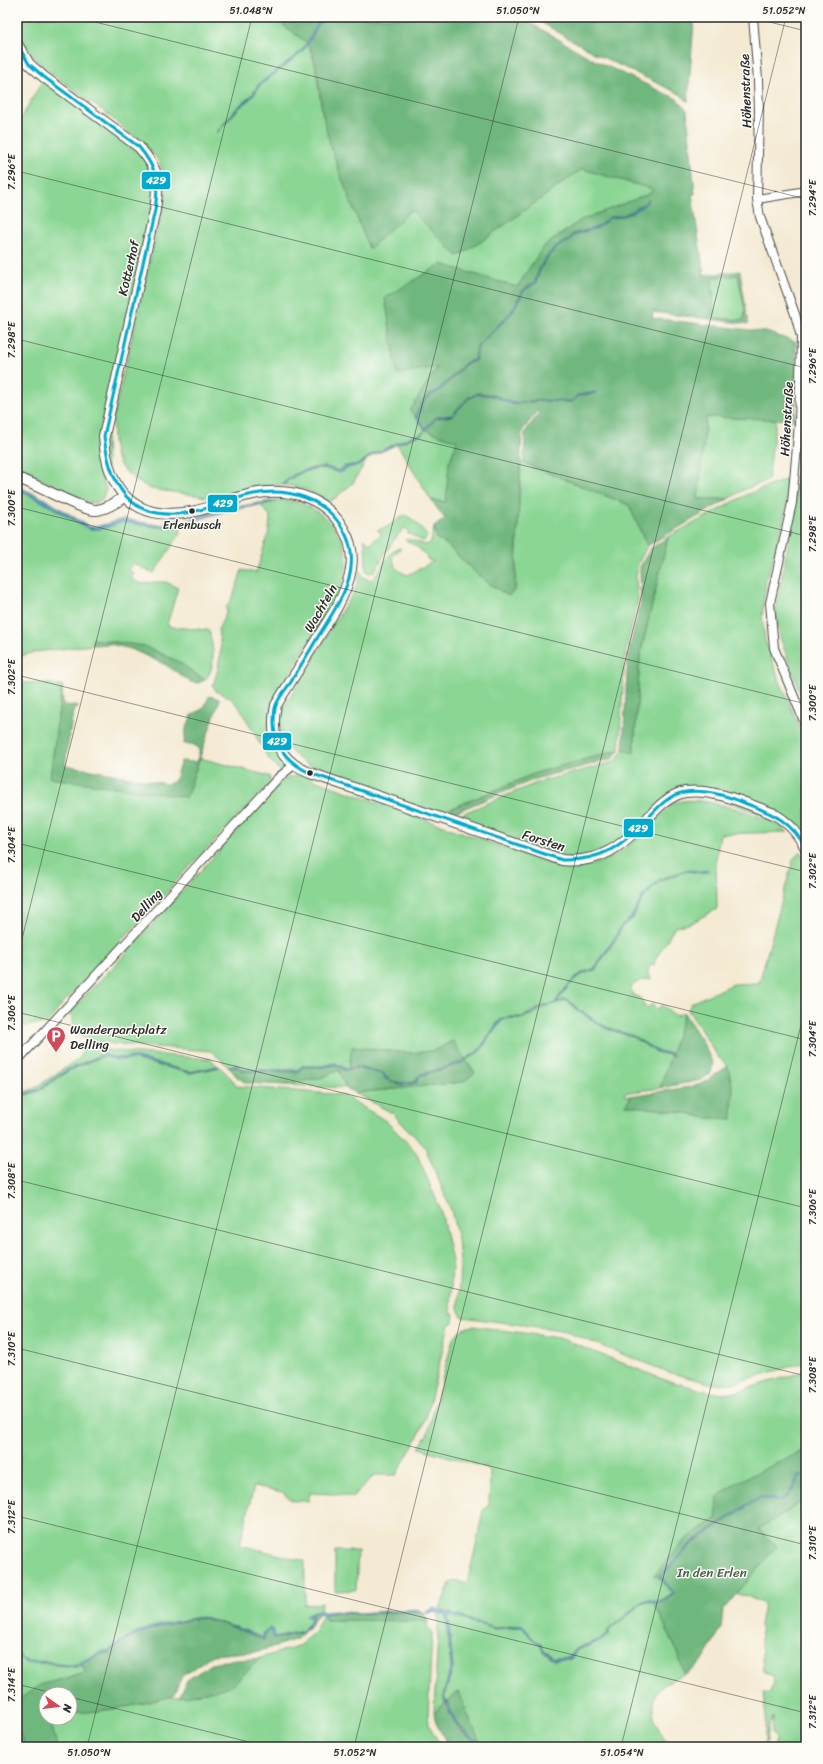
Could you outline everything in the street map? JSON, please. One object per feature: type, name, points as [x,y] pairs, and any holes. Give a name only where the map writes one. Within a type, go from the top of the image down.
[{"type":"street","name":"Höhenstraße","points":[[753,17],[759,109],[757,199],[760,217],[789,296],[801,337],[799,424],[792,503],[770,603],[774,648],[806,726]]},
{"type":"street","name":"Kotterhof","points":[[17,44],[29,64],[54,85],[139,147],[150,159],[156,171],[158,185],[155,210],[104,436],[105,452],[110,474],[118,490],[124,497]]},
{"type":"street","points":[[757,199],[806,191]]},
{"type":"street","points":[[17,478],[39,486],[85,509],[95,511],[106,508],[124,497]]},
{"type":"street","name":"Wachteln","points":[[124,497],[145,509],[165,513],[182,513],[192,512],[258,493],[295,493],[313,499],[326,509],[344,529],[350,542],[352,556],[351,574],[346,590],[276,705],[273,719],[276,742],[282,753],[294,765]]},
{"type":"street","name":"Forsten","points":[[294,765],[310,773],[562,860],[584,860],[612,851],[626,840],[664,802],[674,796],[693,792],[710,793],[774,814],[783,819],[798,834],[806,848]]},
{"type":"street","name":"Delling","points":[[17,1061],[279,778],[294,765]]},
{"type":"green space","points":[[17,17],[273,17],[307,43],[299,53],[259,84],[252,95],[238,107],[217,133],[239,108],[253,96],[260,85],[300,54],[308,44],[315,64],[323,117],[458,256],[482,241],[582,169],[652,189],[652,193],[581,220],[543,247],[517,287],[441,264],[438,366],[411,411],[425,430],[421,434],[412,436],[371,455],[359,464],[345,466],[339,471],[323,467],[299,472],[285,481],[282,485],[255,487],[214,498],[151,489],[135,480],[121,467],[115,454],[113,441],[113,418],[166,192],[163,172],[159,161],[149,149],[107,114],[37,61],[25,46],[17,32]]},
{"type":"green space","points":[[273,17],[321,17],[307,43]]},
{"type":"green space","points":[[323,17],[520,17],[594,60],[677,99],[687,110],[695,194],[692,194],[704,275],[740,271],[748,324],[653,312],[652,318],[766,332],[796,342],[795,420],[706,417],[698,499],[728,499],[647,546],[629,505],[524,463],[525,432],[539,413],[538,410],[522,431],[515,589],[509,596],[494,587],[477,574],[446,544],[437,539],[434,527],[445,519],[431,500],[446,502],[449,463],[457,441],[426,430],[431,423],[437,418],[452,416],[468,399],[478,394],[494,396],[512,404],[541,401],[573,402],[578,396],[596,393],[577,395],[572,401],[541,400],[512,403],[494,395],[478,393],[468,398],[452,415],[437,417],[430,423],[426,429],[417,416],[426,399],[442,389],[466,364],[475,361],[478,346],[512,313],[524,291],[536,283],[539,273],[553,251],[570,240],[574,235],[598,228],[610,218],[621,217],[631,213],[649,200],[626,214],[609,217],[597,227],[573,234],[568,240],[556,247],[548,254],[542,263],[535,282],[523,290],[511,312],[477,346],[474,360],[465,363],[441,388],[425,398],[415,416],[410,411],[437,367],[397,374],[385,298],[441,264],[517,287],[543,247],[581,220],[651,193],[652,189],[582,169],[482,241],[457,256],[411,210],[369,249],[343,183],[332,149],[323,115],[314,57],[308,44]],"holes":[[[738,275],[745,309],[744,320],[714,318],[712,278]]]},
{"type":"green space","points":[[532,17],[689,17],[694,21],[688,102],[680,94],[596,54]]},
{"type":"green space","points":[[43,79],[149,160],[156,185],[106,415],[107,475],[101,478],[106,488],[103,498],[96,503],[86,502],[33,475],[17,469],[17,126]]},
{"type":"green space","points":[[738,275],[745,309],[744,320],[714,318],[712,278]]},
{"type":"green space","points":[[806,354],[806,709],[781,640],[776,619],[776,607],[788,545],[803,428],[804,355]]},
{"type":"green space","points":[[706,417],[776,419],[768,480],[745,489],[728,499],[698,499]]},
{"type":"green space","points":[[426,430],[457,441],[449,463],[446,502],[431,500],[397,444],[421,434]]},
{"type":"green space","points":[[366,461],[353,483],[334,499],[327,502],[307,490],[284,485],[291,478],[306,471],[321,468],[340,473]]},
{"type":"green space","points":[[521,462],[629,505],[647,546],[637,566],[636,580],[638,600],[625,654],[619,750],[536,773],[447,810],[459,815],[539,782],[614,762],[623,749],[634,753],[640,656],[668,537],[748,494],[790,478],[783,524],[766,581],[762,617],[765,640],[778,677],[806,742],[806,842],[792,825],[692,789],[602,852],[571,859],[316,772],[317,769],[300,759],[287,746],[281,729],[283,709],[353,594],[357,585],[360,570],[364,578],[371,580],[392,552],[401,548],[392,557],[397,569],[405,574],[408,575],[434,561],[428,560],[424,553],[405,540],[409,539],[426,545],[431,542],[434,527],[437,539],[446,544],[477,574],[508,596],[515,589]]},
{"type":"green space","points":[[17,489],[89,529],[100,529],[123,522],[157,527],[179,526],[181,532],[154,573],[132,563],[128,570],[134,573],[130,578],[141,584],[166,582],[178,588],[167,625],[172,627],[209,630],[213,650],[213,663],[209,675],[205,680],[177,661],[144,646],[93,639],[93,645],[36,652],[17,657]]},
{"type":"green space","points":[[277,500],[300,503],[321,514],[330,522],[337,532],[346,554],[345,574],[339,593],[273,704],[285,764],[280,771],[268,758],[240,708],[230,698],[216,691],[213,685],[218,669],[221,648],[218,630],[227,611],[226,608],[233,597],[242,570],[256,573],[269,531],[270,516],[260,505],[276,502]]},
{"type":"green space","points":[[404,515],[411,518],[417,524],[427,536],[426,539],[423,541],[407,533],[409,531],[404,528],[393,541],[374,572],[368,573],[366,570],[365,539],[369,544],[382,534],[377,530],[387,527]]},
{"type":"green space","points":[[668,537],[640,656],[634,753],[623,749],[628,655],[641,601],[640,567],[650,549]]},
{"type":"green space","points":[[93,639],[144,646],[177,661],[205,680],[198,683],[191,682],[166,665],[131,649],[110,644],[93,645]]},
{"type":"green space","points":[[17,682],[62,685],[50,778],[186,797],[200,758],[269,776],[271,783],[181,875],[163,897],[117,945],[97,969],[63,1003],[47,1023],[17,1027]]},
{"type":"green space","points":[[62,686],[63,705],[79,706],[73,711],[65,765],[166,784],[174,782],[181,761],[195,762],[199,756],[199,748],[192,744],[184,744],[186,729],[192,715],[204,708],[209,696],[220,699],[186,797],[50,778]]},
{"type":"green space","points":[[619,750],[612,759],[538,778],[448,815],[441,813],[536,773]]},
{"type":"green space","points":[[300,775],[548,863],[565,866],[594,864],[606,860],[629,845],[675,803],[684,801],[710,803],[740,810],[775,823],[788,832],[720,834],[716,859],[717,909],[691,923],[675,927],[655,960],[654,965],[651,964],[649,968],[648,974],[651,979],[639,981],[631,987],[632,994],[640,998],[647,1008],[652,1004],[657,1009],[662,1005],[676,1016],[683,1012],[684,1013],[671,1054],[657,1051],[633,1036],[606,1027],[579,1010],[567,999],[556,1003],[572,982],[582,975],[595,970],[617,937],[621,927],[632,919],[644,897],[659,881],[686,871],[702,873],[708,870],[701,872],[686,870],[659,880],[643,896],[631,918],[621,926],[594,969],[576,977],[566,987],[554,1004],[544,1005],[522,1017],[507,1017],[500,1020],[480,1050],[465,1059],[452,1041],[435,1050],[410,1053],[352,1047],[349,1068],[346,1069],[335,1063],[322,1066],[302,1066],[297,1070],[242,1070],[238,1065],[228,1066],[211,1051],[116,1044],[87,1040],[75,1033],[70,1012],[118,962],[282,781]]},
{"type":"green space","points":[[800,851],[806,862],[806,1362],[734,1383],[712,1384],[668,1372],[561,1330],[462,1317],[458,1309],[460,1262],[458,1239],[451,1210],[425,1147],[392,1113],[355,1093],[463,1082],[475,1072],[466,1060],[481,1050],[500,1021],[508,1018],[522,1018],[533,1014],[545,1006],[567,1000],[578,1011],[605,1028],[633,1037],[656,1052],[671,1055],[660,1088],[624,1093],[625,1096],[630,1096],[626,1105],[688,1113],[705,1118],[728,1066],[718,1057],[688,1010],[691,1003],[733,984],[759,983],[793,860]]},
{"type":"green space","points":[[684,1013],[701,1039],[713,1064],[711,1073],[701,1080],[660,1088],[671,1055],[674,1056],[671,1054]]},
{"type":"green space","points":[[453,1041],[465,1059],[459,1063],[422,1074],[417,1077],[416,1082],[398,1082],[390,1080],[384,1073],[356,1067],[349,1068],[352,1047],[410,1053],[430,1051]]},
{"type":"green space","points":[[84,1047],[210,1059],[218,1066],[190,1072],[134,1057],[117,1058],[103,1054],[67,1070],[37,1090],[17,1096],[17,1094],[33,1089],[79,1059]]},
{"type":"green space","points":[[103,1056],[117,1060],[133,1059],[190,1073],[220,1067],[231,1078],[236,1086],[343,1095],[386,1121],[416,1152],[441,1211],[452,1261],[450,1314],[454,1314],[453,1323],[449,1324],[426,1418],[419,1435],[396,1475],[375,1475],[352,1497],[334,1494],[310,1493],[308,1501],[295,1501],[290,1499],[282,1492],[254,1486],[240,1545],[305,1561],[305,1605],[322,1603],[320,1609],[316,1611],[303,1631],[275,1637],[264,1635],[263,1639],[237,1627],[150,1627],[119,1642],[109,1651],[80,1663],[69,1665],[76,1667],[81,1664],[86,1673],[40,1685],[38,1686],[17,1726],[17,1488],[22,1437],[20,1388],[17,1366],[17,1098],[38,1091],[68,1071]]},
{"type":"green space","points":[[466,1060],[475,1073],[463,1082],[355,1093],[346,1088],[339,1070],[323,1077],[286,1085],[246,1083],[237,1077],[229,1067],[238,1067],[242,1071],[298,1072],[302,1067],[322,1067],[335,1065],[345,1070],[356,1068],[383,1074],[385,1079],[403,1085],[417,1083],[418,1077],[422,1075],[460,1064]]},
{"type":"green space","points":[[728,1066],[733,1090],[732,1119],[705,1118],[688,1113],[626,1105],[630,1096],[702,1084]]},
{"type":"green space","points":[[339,1070],[346,1088],[286,1085],[323,1077]]},
{"type":"green space","points":[[473,1326],[559,1338],[665,1380],[723,1394],[736,1392],[806,1371],[806,1459],[802,1451],[716,1519],[685,1540],[655,1576],[659,1577],[673,1594],[656,1602],[649,1599],[643,1601],[607,1631],[608,1634],[576,1649],[570,1657],[553,1658],[548,1652],[544,1651],[541,1643],[537,1642],[522,1625],[495,1628],[448,1613],[440,1608],[451,1581],[467,1583],[483,1510],[489,1506],[490,1471],[487,1468],[419,1448],[428,1433],[452,1342],[460,1331]]},
{"type":"green space","points":[[17,1366],[21,1427],[17,1488]]},
{"type":"green space","points":[[802,1451],[806,1459],[806,1474],[798,1477],[788,1495],[779,1500],[759,1497],[692,1542],[659,1577],[654,1576],[685,1540],[716,1519],[718,1496],[736,1483]]},
{"type":"green space","name":"In den Erlen","points":[[806,1475],[806,1498],[784,1514],[758,1529],[777,1546],[723,1610],[721,1629],[704,1658],[697,1666],[685,1674],[673,1642],[654,1603],[656,1604],[675,1594],[661,1577],[693,1543],[759,1498],[779,1502],[789,1496],[799,1478]]},
{"type":"green space","points":[[806,1498],[806,1747],[775,1747],[775,1738],[772,1734],[773,1717],[769,1727],[766,1747],[766,1718],[763,1693],[770,1692],[774,1682],[773,1675],[763,1671],[760,1625],[764,1604],[747,1596],[736,1594],[776,1546],[758,1529],[784,1514]]},
{"type":"green space","points":[[335,1551],[358,1551],[356,1590],[335,1591]]},
{"type":"green space","points":[[649,1601],[654,1603],[673,1642],[685,1674],[665,1684],[656,1694],[654,1701],[653,1708],[655,1721],[670,1747],[482,1747],[458,1692],[447,1702],[444,1696],[453,1668],[448,1615],[495,1629],[521,1627],[537,1643],[540,1644],[543,1652],[548,1654],[553,1660],[571,1659],[577,1650],[600,1641],[609,1635],[608,1631],[644,1602]]},
{"type":"green space","points":[[417,1611],[424,1614],[428,1621],[326,1620],[323,1615],[335,1612],[357,1614]]},
{"type":"green space","points":[[316,1612],[319,1613],[308,1628],[304,1632],[313,1617],[309,1616]]},
{"type":"green space","points":[[439,1612],[446,1615],[451,1667],[443,1696],[445,1703],[434,1713]]},
{"type":"green space","points":[[323,1615],[327,1620],[428,1621],[427,1627],[432,1632],[428,1714],[429,1725],[441,1747],[57,1747],[52,1726],[78,1726],[78,1712],[117,1709],[166,1697],[180,1697],[230,1687],[261,1658],[300,1645],[314,1632]]},
{"type":"green space","points":[[200,1618],[207,1619],[236,1628],[264,1640],[265,1634],[270,1630],[272,1631],[274,1639],[304,1632],[297,1639],[260,1651],[212,1655],[182,1676],[173,1696],[135,1705],[109,1710],[78,1712],[78,1686],[39,1686],[86,1673],[81,1664],[103,1653],[110,1653],[134,1636],[151,1629],[186,1620]]},
{"type":"green space","points":[[261,1658],[230,1687],[180,1697],[187,1680],[215,1662]]},
{"type":"green space","points":[[38,1686],[38,1726],[52,1726],[57,1747],[25,1747],[17,1726],[17,1701]]},
{"type":"green space","points":[[458,1692],[482,1747],[449,1747],[436,1723],[434,1713],[445,1703],[454,1722],[471,1739],[478,1743],[479,1742],[459,1725],[447,1702]]},
{"type":"green space","points":[[17,1726],[25,1747],[17,1747]]},
{"type":"water","points":[[321,17],[323,17],[308,44],[300,54],[260,85],[253,96],[239,108],[217,132],[238,107],[252,95],[259,84],[299,53],[306,44]]},
{"type":"water","points":[[649,199],[638,210],[620,217],[610,218],[598,228],[574,235],[570,240],[553,251],[539,273],[536,283],[524,291],[512,313],[478,346],[475,361],[465,364],[442,389],[426,399],[417,416],[426,429],[437,417],[452,415],[468,398],[478,393],[494,395],[513,403],[541,400],[572,401],[577,395],[596,393],[578,396],[573,402],[541,401],[512,404],[494,396],[478,394],[468,399],[452,416],[437,418],[421,435],[413,437],[372,456],[360,465],[346,468],[340,473],[323,468],[311,470],[296,475],[282,485],[285,481],[299,472],[310,469],[323,467],[339,471],[345,466],[359,464],[371,455],[412,436],[421,434],[425,430],[415,416],[425,398],[441,388],[465,363],[474,360],[477,346],[511,312],[523,290],[535,282],[542,263],[548,254],[558,245],[570,239],[573,234],[597,227],[609,217],[620,216],[630,212]]},
{"type":"water","points":[[17,486],[43,498],[90,527],[123,519],[158,525],[178,523],[179,526],[157,527],[123,522],[100,529],[89,529],[17,489]]},
{"type":"water","points":[[277,500],[276,502],[226,511],[188,523],[187,520],[225,509]]},
{"type":"water","points":[[686,870],[709,871],[702,873],[686,871],[659,881],[644,897],[632,919],[621,927],[617,937],[595,970],[582,974],[572,982],[556,1003],[554,1003],[575,978],[587,971],[594,969],[621,926],[631,918],[643,896],[659,880]]},
{"type":"water","points":[[567,999],[579,1010],[606,1027],[633,1036],[657,1051],[674,1056],[656,1052],[633,1037],[605,1028],[578,1011],[567,1000],[556,1003]]},
{"type":"water","points":[[544,1007],[533,1014],[522,1018],[508,1018],[501,1021],[481,1050],[469,1058],[482,1045],[499,1021],[508,1017],[523,1017]]},
{"type":"water","points":[[104,1054],[117,1058],[134,1057],[190,1072],[218,1066],[220,1067],[190,1073],[133,1059],[117,1060],[103,1056],[68,1071],[38,1091],[17,1098],[17,1096],[37,1090],[67,1070]]},
{"type":"water","points":[[469,1058],[460,1064],[422,1075],[418,1077],[417,1083],[403,1085],[394,1082],[416,1082],[417,1077],[422,1074],[453,1065]]},
{"type":"water","points":[[335,1063],[346,1069],[356,1067],[384,1074],[386,1078],[394,1082],[385,1079],[383,1074],[356,1068],[345,1070],[335,1065],[322,1067],[302,1067],[298,1072],[242,1071],[238,1067],[228,1066],[238,1065],[242,1070],[297,1070],[302,1066],[322,1066]]},
{"type":"water","points":[[806,1474],[799,1478],[789,1496],[779,1502],[759,1498],[693,1543],[661,1577],[675,1594],[656,1604],[649,1601],[644,1602],[608,1631],[610,1634],[600,1641],[577,1650],[571,1659],[553,1660],[548,1654],[543,1652],[540,1644],[537,1643],[521,1627],[495,1629],[448,1615],[453,1668],[444,1696],[457,1724],[463,1731],[479,1742],[478,1743],[464,1733],[456,1724],[443,1696],[451,1667],[446,1615],[442,1613],[424,1613],[434,1608],[495,1628],[522,1625],[537,1642],[541,1643],[544,1651],[548,1652],[553,1658],[570,1657],[576,1649],[608,1634],[607,1631],[644,1601],[649,1599],[656,1602],[673,1594],[659,1577],[692,1542],[759,1496],[779,1500],[788,1495],[798,1476]]},
{"type":"water","points":[[320,1609],[324,1612],[335,1611],[357,1613],[417,1609],[423,1613],[417,1611],[357,1614],[335,1612],[323,1615],[316,1612],[309,1616],[314,1617],[304,1632],[273,1639],[272,1631],[270,1630],[265,1634],[264,1640],[230,1626],[237,1627],[263,1638],[263,1633],[270,1628],[274,1630],[275,1637],[303,1631],[311,1619],[306,1616]]},
{"type":"water","points":[[204,1617],[221,1623],[203,1618],[151,1629],[134,1636],[110,1653],[103,1653],[76,1667],[56,1665],[51,1663],[27,1663],[21,1660],[17,1655],[19,1654],[22,1659],[27,1661],[51,1662],[56,1664],[75,1665],[103,1651],[109,1651],[117,1644],[134,1634],[151,1628],[169,1623]]},
{"type":"transit line","name":"429","points":[[17,44],[29,64],[44,77],[139,147],[150,163],[156,177],[157,192],[155,210],[104,436],[113,475],[121,490],[131,501],[144,509],[159,513],[178,514],[212,507],[249,495],[278,492],[292,494],[318,504],[329,512],[339,522],[346,535],[350,548],[351,562],[350,575],[346,588],[333,613],[275,707],[275,732],[284,754],[302,769],[310,773],[562,860],[589,858],[610,850],[629,837],[660,805],[669,798],[680,793],[693,791],[709,792],[732,798],[774,815],[788,825],[806,848]]},
{"type":"place","name":"Erlenbusch","points":[[192,511]]},
{"type":"place","name":"Wanderparkplatz Delling","points":[[56,1053]]}]
